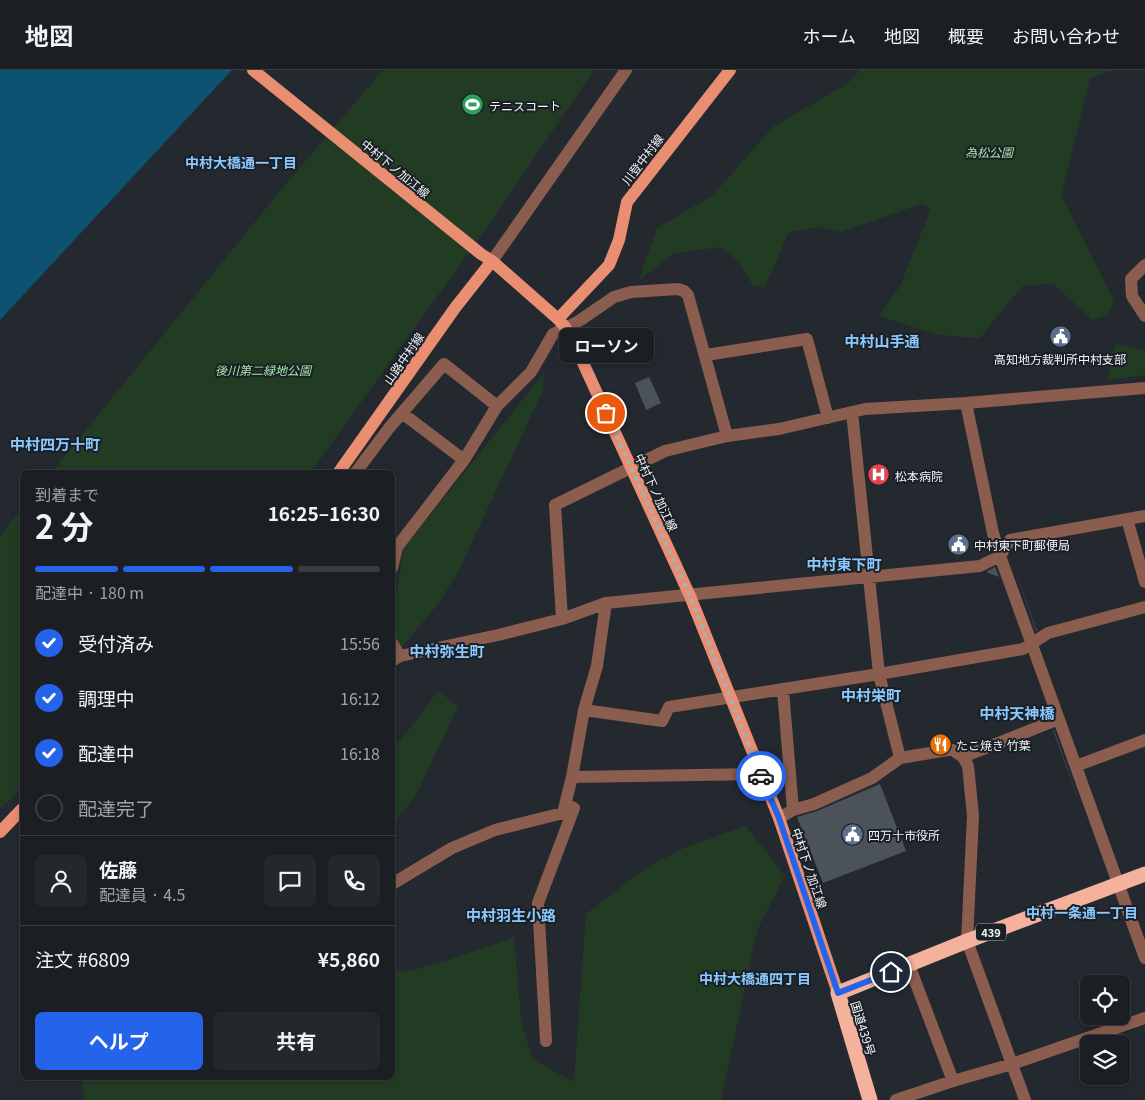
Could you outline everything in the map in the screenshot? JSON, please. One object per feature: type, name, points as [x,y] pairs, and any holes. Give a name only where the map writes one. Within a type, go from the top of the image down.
[{"type":"highway","name":"国道439号","points":[[870,1100],[838,993],[967,941],[1145,874]]},
{"type":"main road","name":"中村下ノ加江線","points":[[253,70],[487,258],[561,323],[690,596],[779,818],[838,993]]},
{"type":"main road","name":"川登中村線","points":[[561,323],[609,265],[619,240],[627,202],[730,70]]},
{"type":"main road","name":"山路中村線","points":[[339,470],[455,308],[487,258]]},
{"type":"main road","points":[[0,832],[20,811]]},
{"type":"street","points":[[487,258],[626,70]]},
{"type":"street","points":[[1145,265],[1131,279],[1132,296],[1145,316]]},
{"type":"street","points":[[395,555],[396,542],[464,460],[497,406],[531,372],[561,323],[579,321],[614,297],[631,292],[684,290],[688,295],[706,355],[727,436]]},
{"type":"street","points":[[706,355],[807,340],[828,418]]},
{"type":"street","points":[[358,470],[402,413],[444,364],[497,406]]},
{"type":"street","points":[[562,619],[555,505],[665,451],[727,436],[779,429],[865,409],[966,403],[1145,388]]},
{"type":"street","points":[[966,403],[993,533],[1032,643],[1037,673],[1059,719],[1145,958]]},
{"type":"street","points":[[852,412],[879,674],[900,758]]},
{"type":"street","points":[[402,413],[464,460]]},
{"type":"street","points":[[396,658],[562,619],[606,603],[980,566],[1000,556],[1010,540],[1145,516]]},
{"type":"street","points":[[1127,520],[1145,582]]},
{"type":"street","points":[[395,882],[452,848],[495,830],[563,813],[584,710],[597,666],[606,603]]},
{"type":"street","points":[[584,710],[662,721],[669,707],[783,690],[1023,649],[1048,634],[1145,607]]},
{"type":"street","points":[[783,690],[793,810]]},
{"type":"street","points":[[963,757],[1059,719]]},
{"type":"street","points":[[1076,766],[1145,740]]},
{"type":"street","points":[[779,818],[793,810],[814,804],[872,778],[900,758],[948,750],[953,750],[963,757],[968,766],[973,816],[967,941],[1025,1100]]},
{"type":"street","points":[[572,776],[760,774]]},
{"type":"street","points":[[546,1041],[538,904],[574,808],[566,804]]},
{"type":"street","points":[[909,965],[953,1081]]},
{"type":"street","points":[[896,1100],[1012,1064],[1145,1018]]},
{"type":"green space","name":"後川第二緑地公園","points":[[383,70],[594,70],[497,213],[312,470],[54,470],[285,185]]},
{"type":"green space","name":"為松公園","points":[[860,70],[1114,70],[1090,78],[1061,195],[1114,301],[1108,315],[1092,320],[1053,283],[1023,286],[980,338],[939,335],[879,316],[900,286],[931,209],[922,204],[839,232],[821,227],[789,232],[765,287],[753,286],[739,262],[721,247],[674,253],[639,280],[657,228],[712,196],[773,127],[847,84]]},
{"type":"green space","points":[[1115,344],[1145,350],[1145,375],[1107,380]]},
{"type":"green space","points":[[544,373],[543,390],[457,574],[438,604],[402,647],[395,636],[395,603],[403,549]]},
{"type":"green space","points":[[20,511],[20,790],[0,809],[0,536]]},
{"type":"green space","points":[[438,691],[458,706],[416,795],[395,821],[395,744],[402,739]]},
{"type":"green space","points":[[746,826],[785,876],[757,930],[721,1100],[85,1100],[81,1080],[395,1080],[395,969],[406,972],[449,960],[514,937],[521,1019],[532,1059],[574,1082],[586,914],[649,866],[686,847]]},
{"type":"water","points":[[0,70],[232,70],[0,320]]},
{"type":"building","points":[[649,377],[661,403],[646,410],[635,383]]},
{"type":"building","points":[[1012,561],[1036,629],[1038,630],[1036,631]]},
{"type":"building","points":[[995,567],[999,577],[986,572]]},
{"type":"building","points":[[1053,730],[1054,730],[1082,810]]},
{"type":"building","name":"四万十市役所","points":[[880,784],[906,851],[823,883],[797,817],[817,811]]},
{"type":"way so far","points":[[606,413],[690,596],[761,776]]},
{"type":"place","name":"テニスコート","points":[[473,105]]},
{"type":"place","name":"高知地方裁判所中村支部","points":[[1060,337]]},
{"type":"place","name":"ローソン","points":[[606,413]]},
{"type":"place","name":"松本病院","points":[[879,475]]},
{"type":"place","name":"中村東下町郵便局","points":[[958,544]]},
{"type":"place","name":"たこ焼き 竹葉","points":[[940,744]]},
{"type":"place","name":"四万十市役所","points":[[852,834]]},
{"type":"district","name":"中村大橋通一丁目","points":[[241,162]]},
{"type":"district","name":"中村山手通","points":[[882,340]]},
{"type":"district","name":"中村四万十町","points":[[55,443]]},
{"type":"district","name":"中村東下町","points":[[844,563]]},
{"type":"district","name":"中村弥生町","points":[[447,650]]},
{"type":"district","name":"中村栄町","points":[[871,694]]},
{"type":"district","name":"中村天神橋","points":[[1017,712]]},
{"type":"district","name":"中村一条通一丁目","points":[[1082,912]]},
{"type":"district","name":"中村羽生小路","points":[[511,914]]},
{"type":"district","name":"中村大橋通四丁目","points":[[755,978]]},
{"type":"route","points":[[761,776],[779,818],[838,993],[891,972]]}]
